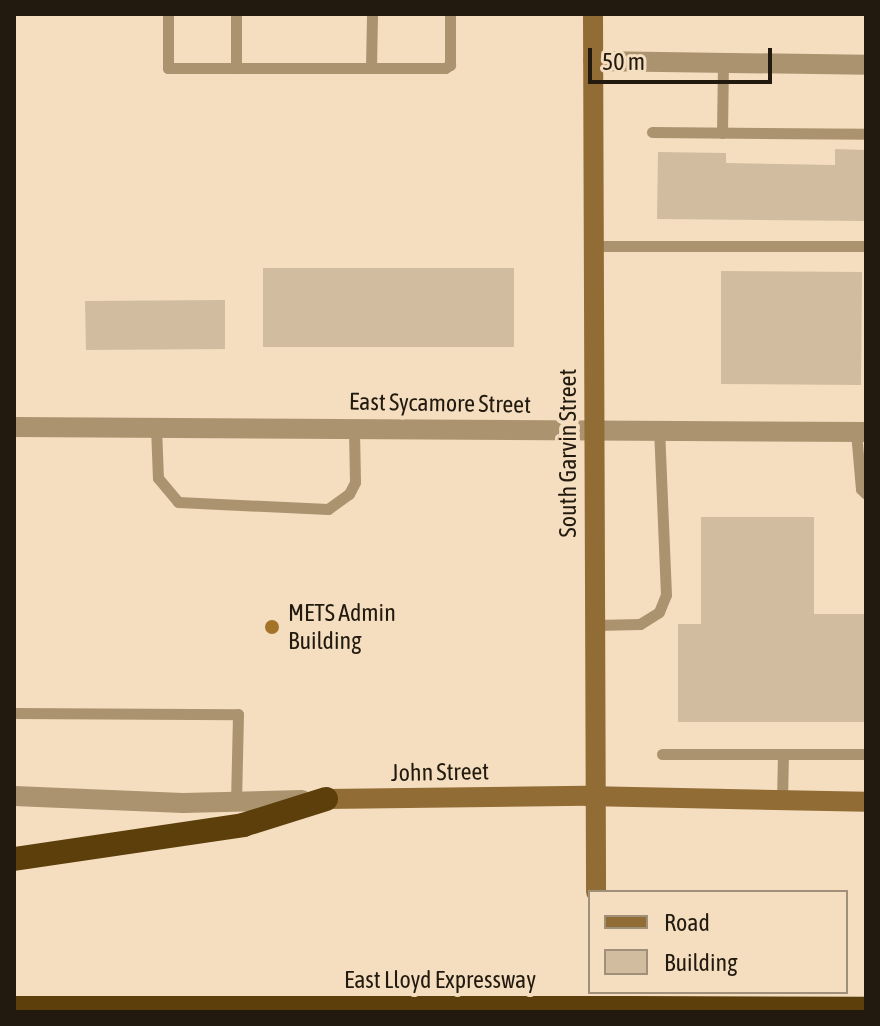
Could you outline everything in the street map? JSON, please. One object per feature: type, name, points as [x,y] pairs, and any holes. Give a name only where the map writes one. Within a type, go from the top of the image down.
[{"type":"highway","points":[[14,859],[243,825],[326,799]]},
{"type":"highway","name":"East Lloyd Expressway","points":[[14,1008],[866,1009]]},
{"type":"main road","name":"South Garvin Street","points":[[593,14],[596,890]]},
{"type":"main road","name":"John Street","points":[[326,799],[866,802]]},
{"type":"street","points":[[593,61],[866,65]]},
{"type":"street","name":"East Sycamore Street","points":[[14,427],[861,432]]},
{"type":"street","name":"John Street","points":[[14,796],[236,803],[326,799]]},
{"type":"lane","points":[[168,14],[168,68],[445,68],[450,65],[450,14]]},
{"type":"lane","points":[[236,14],[236,68]]},
{"type":"lane","points":[[371,68],[372,14]]},
{"type":"lane","points":[[722,133],[723,63]]},
{"type":"lane","points":[[652,132],[866,134]]},
{"type":"lane","points":[[594,246],[866,246]]},
{"type":"lane","points":[[156,427],[158,478],[178,502],[328,509],[349,494],[355,482],[354,428]]},
{"type":"lane","points":[[595,625],[640,624],[659,612],[666,595],[659,431]]},
{"type":"lane","points":[[861,432],[861,489],[866,494]]},
{"type":"lane","points":[[14,713],[238,714],[236,803]]},
{"type":"lane","points":[[662,754],[866,754]]},
{"type":"lane","points":[[782,801],[783,754]]},
{"type":"building","points":[[835,149],[866,150],[866,221],[657,219],[658,152],[726,153],[726,163],[835,165]]},
{"type":"building","points":[[263,268],[514,268],[514,347],[263,347]]},
{"type":"building","points":[[721,271],[862,272],[861,385],[721,384]]},
{"type":"building","points":[[225,300],[225,349],[86,350],[85,301]]},
{"type":"building","points":[[701,517],[814,517],[814,614],[866,614],[866,722],[678,722],[678,624],[701,624]]},
{"type":"place","name":"METS Admin Building","points":[[272,627]]}]
